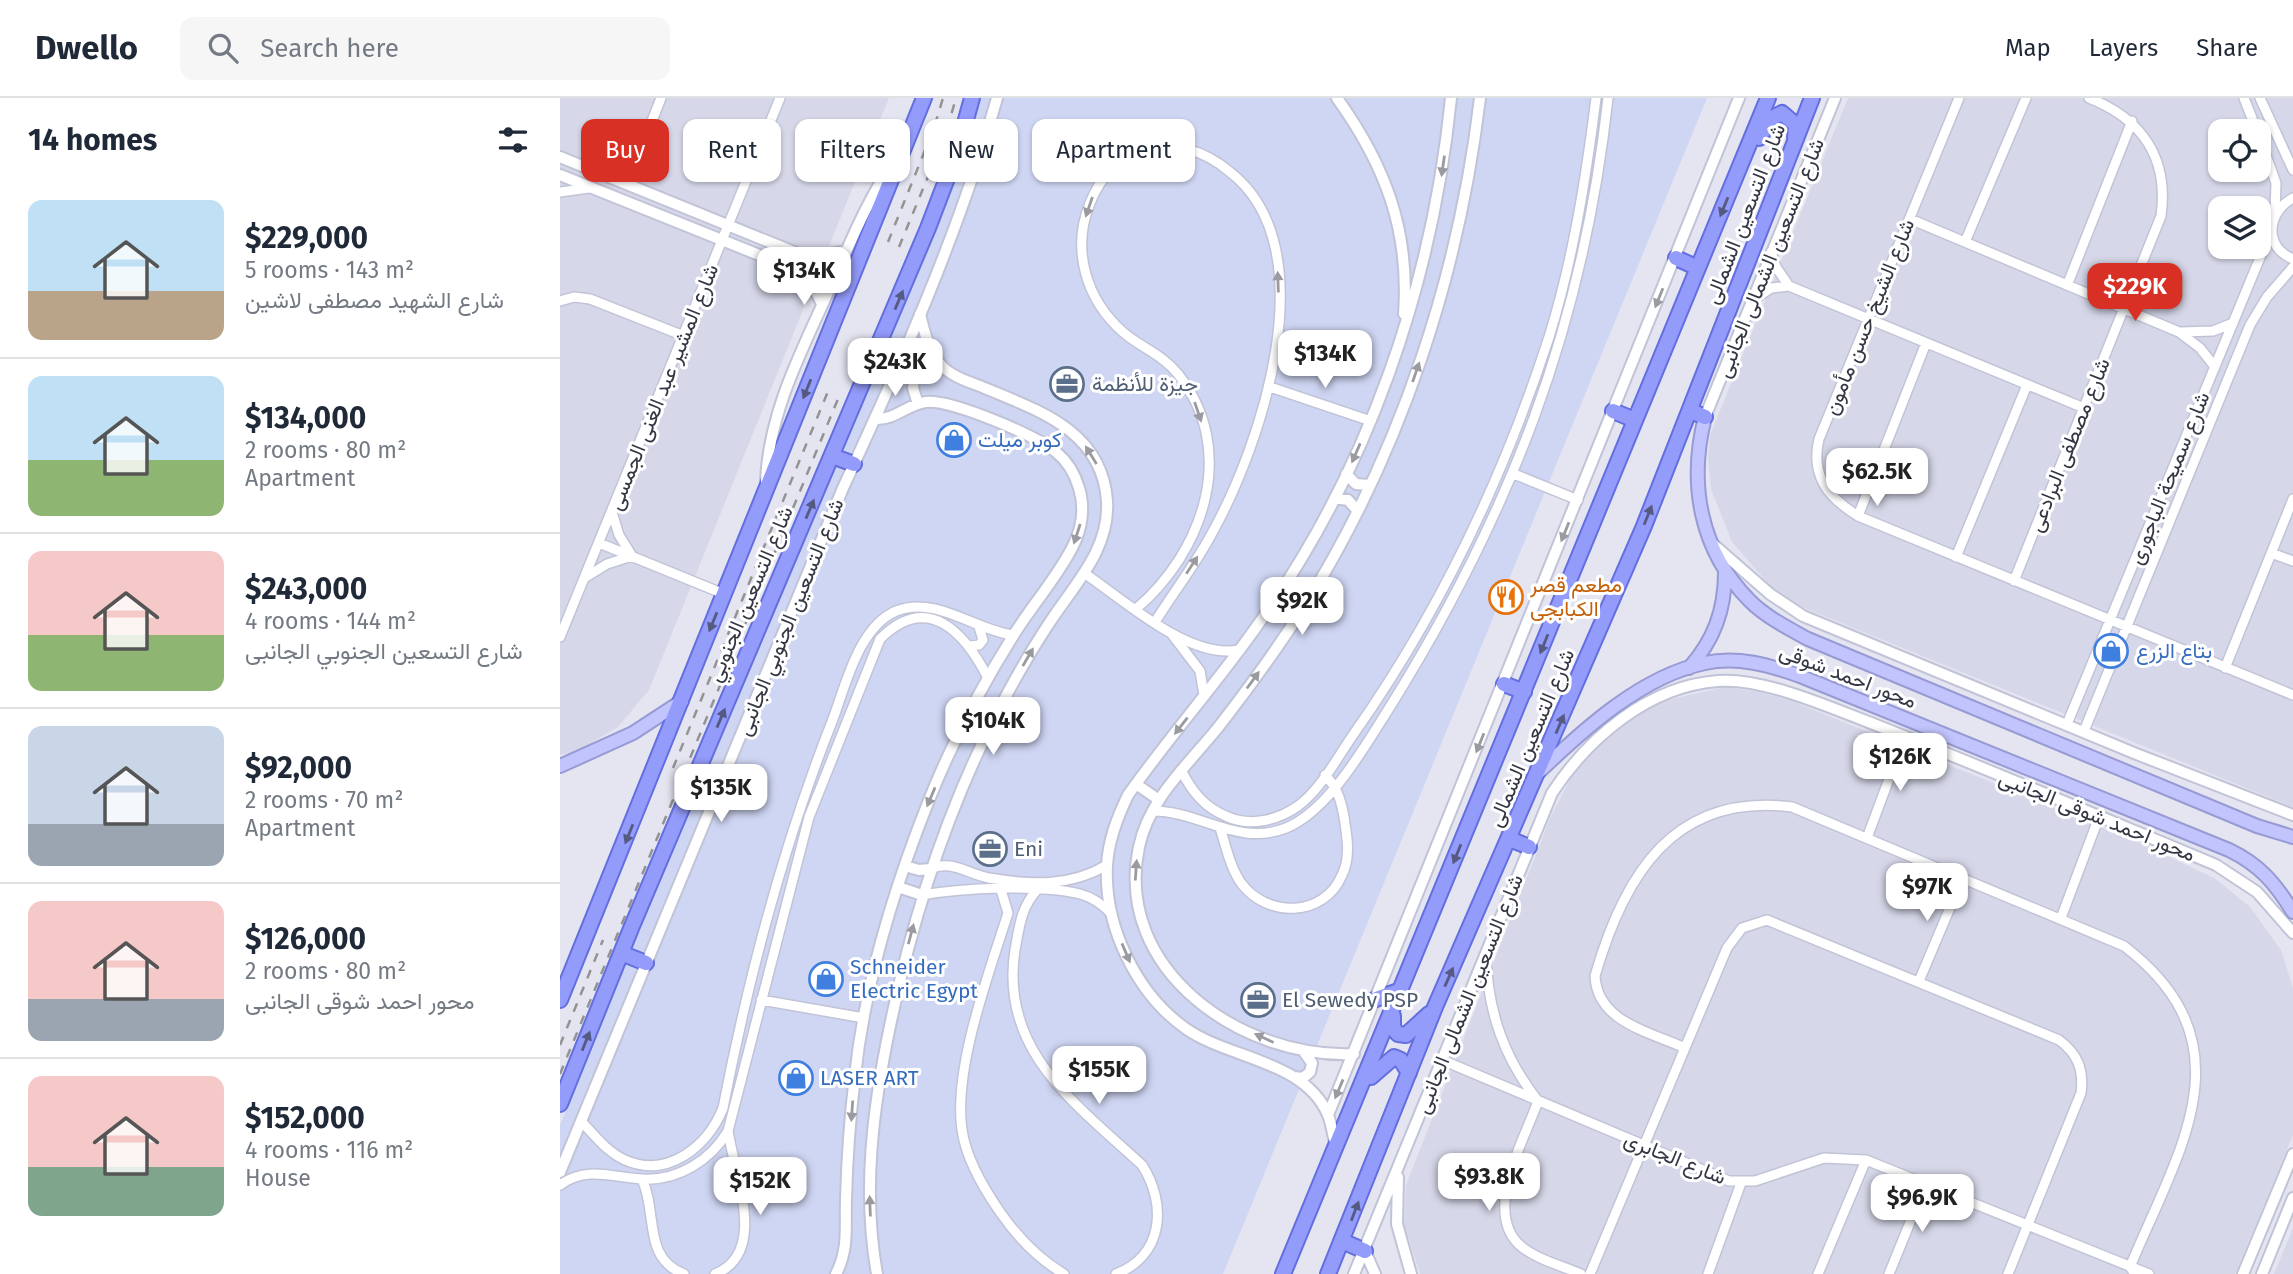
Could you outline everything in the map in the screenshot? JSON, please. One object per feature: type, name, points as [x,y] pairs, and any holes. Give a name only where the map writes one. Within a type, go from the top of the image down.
[{"type":"main road","name":"شارع التسعين الجنوبي","points":[[910,134],[924,98]]},
{"type":"main road","name":"شارع التسعين الجنوبي","points":[[966,119],[972,98]]},
{"type":"main road","name":"شارع التسعين الشمالى","points":[[1283,1274],[1337,1149],[1768,98]]},
{"type":"main road","name":"شارع التسعين الشمالى","points":[[1328,1274],[1435,1007],[1539,772],[1690,411],[1812,98]]},
{"type":"main road","points":[[1740,168],[1767,124],[1777,114],[1782,113],[1792,119],[1796,125],[1795,140]]},
{"type":"main road","name":"شارع التسعين الجنوبي","points":[[560,1000],[891,182]]},
{"type":"main road","name":"شارع التسعين الجنوبي","points":[[560,1104],[621,953],[929,228],[946,182]]},
{"type":"main road","points":[[1676,258],[1699,268]]},
{"type":"main road","points":[[1613,411],[1635,420]]},
{"type":"main road","points":[[1690,411],[1705,417]]},
{"type":"main road","name":"محور احمد شوقى","points":[[1705,417],[1697,450],[1700,510],[1725,572],[1751,602],[1808,639],[2244,821],[2293,837]]},
{"type":"main road","points":[[832,456],[854,464]]},
{"type":"main road","points":[[1689,668],[1710,640],[1718,624],[1723,607],[1725,572]]},
{"type":"main road","name":"محور احمد شوقى","points":[[1539,772],[1613,709],[1643,690],[1689,668],[1731,661],[1778,668],[2248,859],[2273,880],[2293,912]]},
{"type":"main road","points":[[1504,684],[1524,692]]},
{"type":"main road","points":[[560,766],[633,733],[682,701]]},
{"type":"main road","points":[[1510,839],[1529,847]]},
{"type":"main road","points":[[621,953],[646,963]]},
{"type":"main road","points":[[1376,999],[1401,990]]},
{"type":"main road","points":[[1393,1011],[1393,1028],[1398,1034],[1406,1035],[1435,1007]]},
{"type":"main road","points":[[1362,1088],[1383,1063],[1394,1057],[1401,1060],[1409,1073]]},
{"type":"main road","points":[[1342,1241],[1365,1251]]},
{"type":"street","points":[[627,184],[661,98]]},
{"type":"street","name":"شارع المشير عبد الغنى الجمسى","points":[[560,637],[780,98]]},
{"type":"street","name":"شارع التسعين الجنوبي الجانبى","points":[[991,119],[997,98]]},
{"type":"street","points":[[1337,98],[1360,130],[1393,198],[1404,256],[1403,332]]},
{"type":"street","points":[[1304,1052],[1311,1058],[1310,1072],[1303,1078],[1294,1077],[1214,1044],[1186,1029],[1162,1008],[1142,984],[1127,958],[1112,914],[1107,865],[1116,819],[1136,784],[1280,592],[1335,498],[1371,421],[1403,332],[1434,214],[1451,98]]},
{"type":"street","points":[[1354,1054],[1304,1052],[1269,1041],[1214,1013],[1172,980],[1156,956],[1144,929],[1135,887],[1139,844],[1159,800],[1226,717],[1309,598],[1369,485],[1411,387],[1446,277],[1469,169],[1480,98]]},
{"type":"street","points":[[1181,770],[1189,786],[1208,807],[1233,819],[1251,822],[1285,815],[1300,804],[1325,775],[1412,645],[1454,569],[1500,471],[1533,384],[1571,251],[1589,158],[1596,98]]},
{"type":"street","points":[[1153,811],[1186,814],[1220,828],[1247,834],[1285,828],[1316,809],[1368,741],[1424,652],[1466,576],[1514,474],[1569,308],[1601,159],[1608,98]]},
{"type":"street","points":[[1328,1115],[1739,98]]},
{"type":"street","name":"شارع التسعين الشمالى الجانبى","points":[[1705,417],[1835,98]]},
{"type":"street","name":"شارع الشيخ حسن مأمون","points":[[1959,98],[1816,451],[1816,466],[1821,482],[1842,506],[1858,516],[2293,695]]},
{"type":"street","points":[[1965,242],[2025,98]]},
{"type":"street","name":"شارع مصطفى البرادعى","points":[[2014,581],[2156,233],[2164,199],[2158,165],[2132,121],[2117,109],[2090,98]]},
{"type":"street","points":[[2244,98],[2252,119]]},
{"type":"street","points":[[2260,98],[2293,170]]},
{"type":"street","points":[[2068,283],[2132,121]]},
{"type":"street","points":[[1136,609],[1165,580],[1191,542],[1206,502],[1209,463],[1199,413],[1184,382],[1162,357],[1115,323],[1092,292],[1085,274],[1082,244],[1089,204],[1105,177],[1127,156],[1153,147],[1189,149],[1226,169],[1258,202],[1269,222],[1277,256],[1279,325],[1270,387],[1222,514],[1155,622]]},
{"type":"street","points":[[560,157],[807,257],[846,251]]},
{"type":"street","points":[[1589,158],[1601,159]]},
{"type":"street","name":"شارع سميحة الباجورى","points":[[2271,169],[2276,183],[2275,213],[2271,231]]},
{"type":"street","points":[[560,174],[801,273],[811,283],[822,304]]},
{"type":"street","points":[[765,492],[768,455],[781,401],[846,251],[881,182]]},
{"type":"street","name":"شارع التسعين الجنوبي الجانبى","points":[[560,1172],[854,464],[876,419],[970,182]]},
{"type":"street","points":[[560,192],[593,188]]},
{"type":"street","points":[[2275,213],[2293,198]]},
{"type":"street","points":[[1910,219],[2068,283],[2179,332],[2200,348],[2215,367]]},
{"type":"street","points":[[2271,231],[2280,251],[2293,259]]},
{"type":"street","points":[[1771,252],[1776,267],[1789,286],[2084,408]]},
{"type":"street","name":"شارع سميحة الباجورى","points":[[2067,724],[2259,259]]},
{"type":"street","name":"شارع سميحة الباجورى","points":[[2084,731],[2250,325],[2267,297],[2293,267]]},
{"type":"street","points":[[1751,302],[1766,291],[1789,286]]},
{"type":"street","points":[[560,301],[574,297],[590,299],[684,336]]},
{"type":"street","points":[[877,1274],[871,1233],[870,1165],[879,1089],[903,966],[922,895],[967,775],[1035,644],[1084,573],[1102,540],[1107,512],[1104,484],[1089,449],[1077,435],[1053,417],[956,377],[942,366],[932,352],[919,314]]},
{"type":"street","points":[[2179,332],[2213,331],[2233,323]]},
{"type":"street","points":[[1858,516],[1926,343]]},
{"type":"street","points":[[918,404],[914,378],[923,370],[942,366]]},
{"type":"street","points":[[1533,384],[1545,387]]},
{"type":"street","points":[[1956,557],[2027,385]]},
{"type":"street","points":[[1270,387],[1371,421]]},
{"type":"street","points":[[836,1274],[848,1235],[845,1203],[853,1102],[864,1018],[898,887],[930,798],[988,678],[1013,635],[1065,559],[1079,532],[1082,502],[1073,474],[1060,456],[1042,442],[948,404],[918,404],[891,418],[876,419]]},
{"type":"street","points":[[1346,474],[1356,484],[1369,485]]},
{"type":"street","points":[[1514,474],[1578,500]]},
{"type":"street","points":[[1335,498],[1348,500],[1357,510]]},
{"type":"street","points":[[2225,668],[2293,499]]},
{"type":"street","points":[[612,512],[619,535],[632,556]]},
{"type":"street","points":[[599,543],[724,594]]},
{"type":"street","points":[[1714,545],[1770,594],[1803,616],[2293,815]]},
{"type":"street","points":[[2271,553],[2293,561]]},
{"type":"street","points":[[585,578],[607,564],[632,556]]},
{"type":"street","points":[[1084,573],[1171,634],[1209,650],[1239,650]]},
{"type":"street","points":[[581,1121],[611,1151],[625,1160],[641,1165],[674,1161],[704,1142],[716,1126],[765,919],[788,842],[842,694],[873,629],[892,613],[917,606],[942,611],[979,627],[1013,635]]},
{"type":"street","points":[[560,1185],[590,1173],[642,1179],[689,1169],[712,1152],[728,1131],[800,846],[854,698],[880,639],[901,623],[930,619],[953,628],[970,646],[988,678]]},
{"type":"street","points":[[970,646],[979,645],[983,639],[979,627]]},
{"type":"street","points":[[1171,634],[1200,671],[1204,695]]},
{"type":"street","name":"محور احمد شوقى الجانبى","points":[[1552,793],[1580,757],[1628,713],[1685,686],[1721,680],[1784,692],[1905,736],[2238,876],[2257,892],[2293,933]]},
{"type":"street","points":[[1867,838],[1905,736]]},
{"type":"street","points":[[1220,828],[1234,870],[1252,895],[1276,908],[1310,906],[1335,888],[1347,860],[1345,824],[1335,785],[1325,775]]},
{"type":"street","points":[[1136,784],[1159,800]]},
{"type":"street","name":"شارع التسعين الشمالى الجانبى","points":[[1354,1274],[1552,793]]},
{"type":"street","points":[[1685,1048],[1620,1019],[1601,1002],[1596,990],[1595,976],[1633,879],[1648,858],[1679,830],[1703,817],[1750,805],[1792,807],[2124,946],[2149,965],[2169,989],[2185,1016],[2194,1049],[2197,1074],[2192,1116],[2132,1270]]},
{"type":"street","points":[[2061,918],[2099,817]]},
{"type":"street","points":[[788,842],[800,846]]},
{"type":"street","points":[[905,866],[919,870],[947,865],[988,878],[1058,883],[1080,880],[1107,865]]},
{"type":"street","points":[[1919,981],[1963,877]]},
{"type":"street","points":[[898,887],[922,895],[1001,890],[1082,894],[1112,914]]},
{"type":"street","points":[[1001,890],[1008,913],[960,1092],[962,1134],[990,1197],[1006,1220],[1033,1253],[1064,1274]]},
{"type":"street","points":[[1037,890],[1023,912],[1013,962],[1014,990],[1025,1036],[1051,1079],[1142,1166],[1153,1183],[1158,1202],[1158,1222],[1152,1241],[1142,1255],[1116,1274]]},
{"type":"street","points":[[1590,1274],[1733,936],[1757,921],[1777,921],[2068,1046],[2079,1063],[2081,1093],[2008,1274]]},
{"type":"street","points":[[1486,952],[1491,1006],[1498,1031],[1512,1064],[1538,1101],[1504,1195],[1504,1221],[1515,1241],[1523,1248],[1581,1274]]},
{"type":"street","points":[[761,1000],[864,1018]]},
{"type":"street","points":[[735,1047],[750,1050]]},
{"type":"street","name":"شارع الجابرى","points":[[1442,1060],[1717,1177],[1741,1183],[1755,1181],[1824,1158],[1866,1160],[2028,1224],[2132,1270],[2149,1274]]},
{"type":"street","points":[[1294,1077],[1318,1099],[1328,1115],[1337,1149]]},
{"type":"street","points":[[715,1274],[734,1262],[746,1236],[728,1131]]},
{"type":"street","points":[[2243,1274],[2293,1154]]},
{"type":"street","points":[[1818,1274],[1866,1160]]},
{"type":"street","points":[[1400,1164],[1397,1224],[1411,1274]]},
{"type":"street","points":[[642,1179],[651,1202],[656,1249],[665,1263],[684,1274]]},
{"type":"street","points":[[1708,1274],[1741,1183]]},
{"type":"street","points":[[1889,1274],[1927,1184]]},
{"type":"street","points":[[2280,1185],[2293,1190]]},
{"type":"street","points":[[2262,1274],[2293,1198]]},
{"type":"street","points":[[848,1235],[871,1233]]},
{"type":"street","points":[[1365,1251],[1376,1274]]},
{"type":"shaded area","points":[[560,98],[889,98],[880,119],[795,119],[795,182],[855,182],[649,690],[618,727],[576,752],[560,755]]},
{"type":"shaded area","points":[[978,98],[1707,98],[1223,1274],[560,1274],[560,1125],[944,182],[1018,182],[1018,119],[969,119]]},
{"type":"shaded area","points":[[1848,98],[2293,98],[2293,807],[1797,605],[1772,588],[1732,542],[1711,489],[1708,458],[1710,435]]},
{"type":"shaded area","points":[[1725,687],[1792,701],[2138,842],[2216,879],[2250,907],[2281,950],[2293,988],[2293,1135],[2235,1274],[1420,1274],[1404,1224],[1406,1185],[1551,816],[1575,770],[1606,735],[1654,703]]},
{"type":"shaded area","points":[[2293,1228],[2293,1274],[2274,1274]]},
{"type":"railway","points":[[888,242],[934,128],[943,98]]},
{"type":"railway","points":[[899,247],[946,133],[956,98]]},
{"type":"railway","points":[[673,768],[829,389]]},
{"type":"railway","points":[[560,1074],[840,394]]},
{"type":"railway","points":[[560,1045],[603,940]]},
{"type":"place","name":"جيزة للأنظمة","points":[[1067,384]]},
{"type":"place","name":"كوبر ميلت","points":[[954,440]]},
{"type":"place","name":"مطعم قصر الكبابجى","points":[[1506,597]]},
{"type":"place","name":"بتاع الزرع","points":[[2111,651]]},
{"type":"place","name":"Eni","points":[[990,849]]},
{"type":"place","name":"Schneider Electric Egypt","points":[[826,979]]},
{"type":"place","name":"El Sewedy PSP","points":[[1258,1000]]},
{"type":"place","name":"LASER ART","points":[[796,1078]]}]
